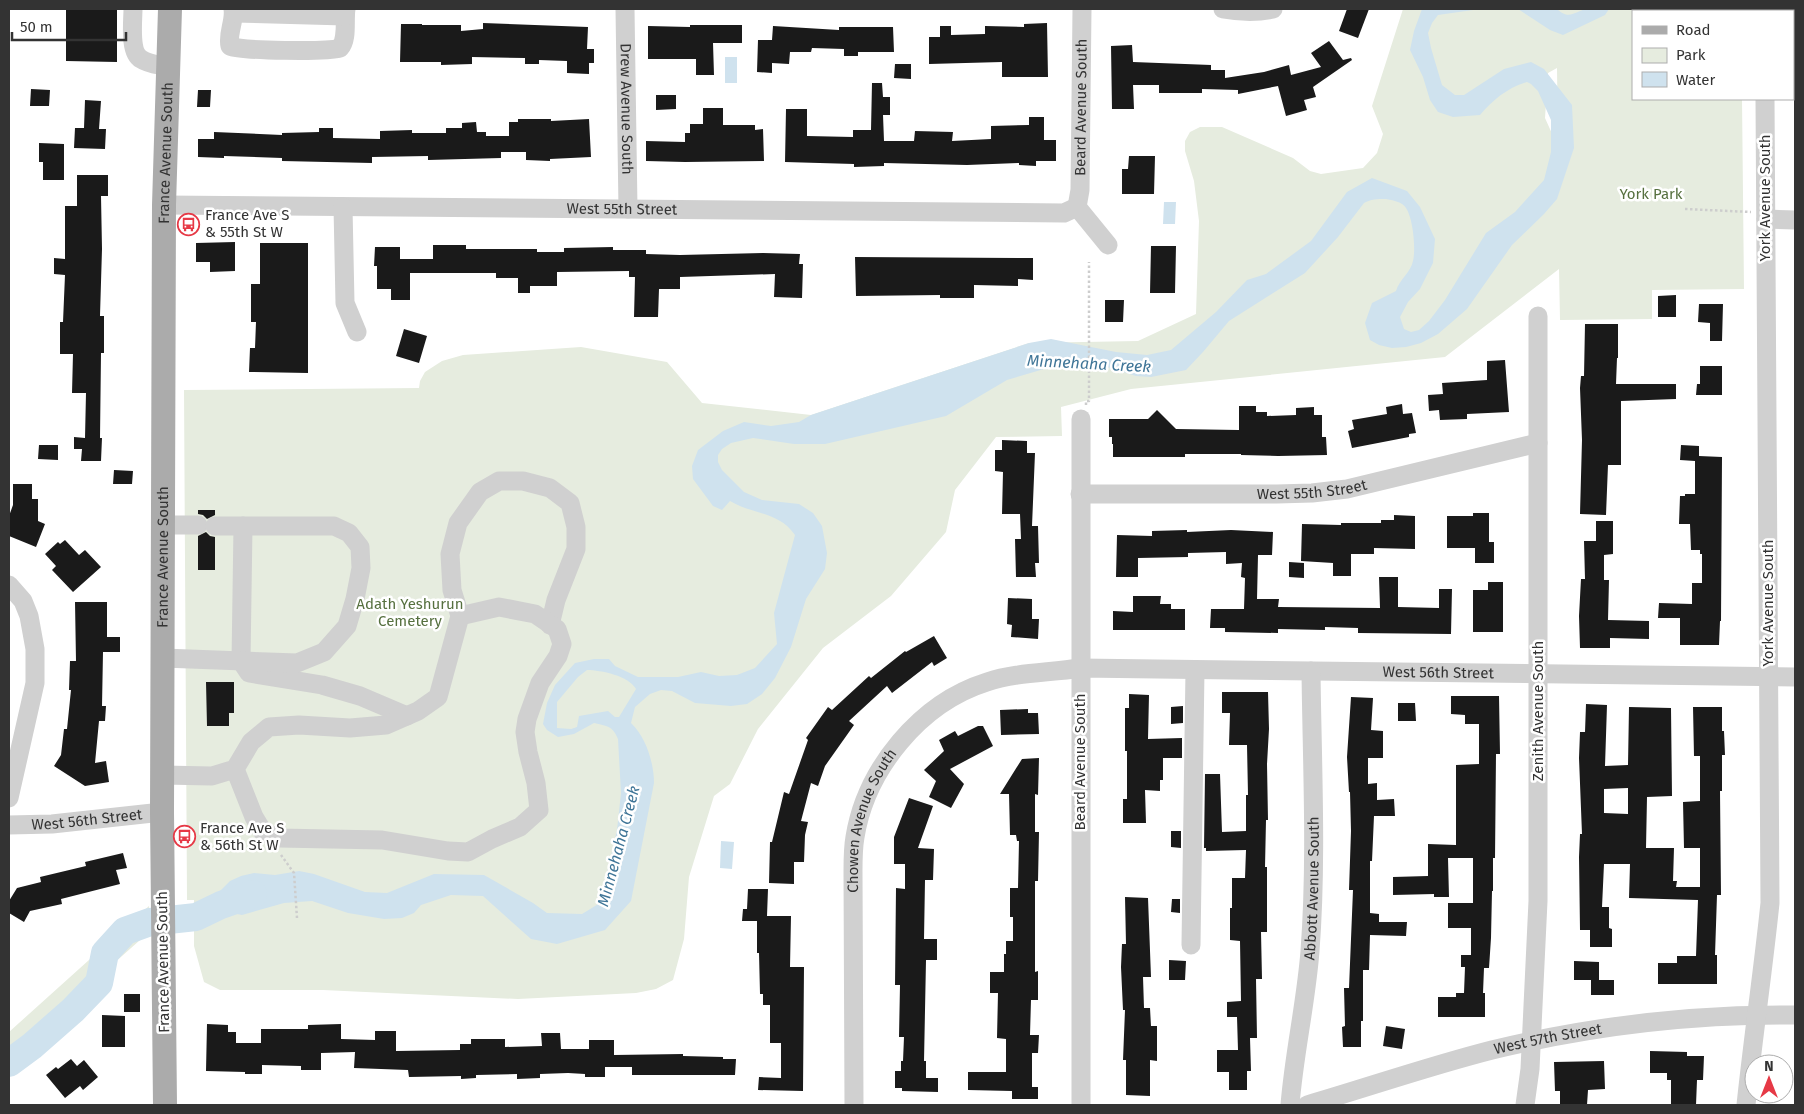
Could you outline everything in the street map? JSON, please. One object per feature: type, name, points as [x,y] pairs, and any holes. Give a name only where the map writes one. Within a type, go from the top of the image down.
[{"type":"main road","name":"France Avenue South","points":[[165,1105],[162,812],[164,205],[170,9]]},
{"type":"street","points":[[133,9],[133,43],[136,53],[141,59],[168,67]]},
{"type":"street","name":"Drew Avenue South","points":[[625,9],[628,208]]},
{"type":"street","name":"Beard Avenue South","points":[[1077,206],[1080,190],[1082,9]]},
{"type":"street","points":[[1223,9],[1260,12],[1273,9]]},
{"type":"street","points":[[234,11],[346,12],[343,45],[337,49],[248,50],[234,48],[229,45],[234,11]]},
{"type":"street","name":"York Avenue South","points":[[1746,1105],[1770,903],[1765,100]]},
{"type":"street","name":"West 55th Street","points":[[164,205],[1064,213],[1077,206]]},
{"type":"street","points":[[1077,206],[1108,245]]},
{"type":"street","points":[[343,207],[345,303],[357,332]]},
{"type":"street","points":[[1766,219],[1795,220]]},
{"type":"street","name":"Zenith Avenue South","points":[[1526,1105],[1538,901],[1538,316]]},
{"type":"street","name":"Beard Avenue South","points":[[1081,419],[1081,1105]]},
{"type":"street","name":"West 55th Street","points":[[1080,494],[1312,493],[1355,487],[1538,443]]},
{"type":"street","points":[[162,775],[212,776],[235,769],[251,742],[269,727],[299,725],[350,728],[386,725],[418,711],[438,697],[460,616],[452,590],[450,554],[458,523],[480,492],[499,481],[523,482],[550,488],[570,503],[576,527],[576,549],[556,600],[550,625]]},
{"type":"street","points":[[163,525],[334,526],[349,533],[360,547],[361,568],[347,626],[324,652],[297,663],[163,658]]},
{"type":"street","points":[[243,526],[241,661],[249,673],[322,686],[360,696],[407,716]]},
{"type":"street","points":[[9,585],[23,601],[28,616],[35,649],[35,683],[9,798]]},
{"type":"street","points":[[235,769],[254,818],[263,832],[279,838],[382,840],[448,851],[468,852],[520,827],[539,810],[536,783],[525,732],[527,719],[540,683],[558,656],[562,644],[557,629],[535,614],[499,607],[460,616]]},
{"type":"street","name":"West 56th Street","points":[[1080,668],[1795,677]]},
{"type":"street","name":"Chowen Avenue South","points":[[854,1105],[853,871],[855,837],[865,803],[880,771],[899,742],[925,717],[954,697],[985,682],[1020,674],[1080,668]]},
{"type":"street","points":[[1191,945],[1195,670]]},
{"type":"street","name":"Abbott Avenue South","points":[[1290,1105],[1304,1006],[1312,917],[1311,671]]},
{"type":"street","name":"West 56th Street","points":[[9,825],[52,824],[162,812]]},
{"type":"street","name":"West 57th Street","points":[[1307,1105],[1406,1074],[1492,1050],[1580,1032],[1668,1020],[1795,1015]]},
{"type":"path","points":[[1685,209],[1751,212],[1766,219]]},
{"type":"path","points":[[1088,262],[1088,394]]},
{"type":"path","points":[[279,852],[294,872],[297,918]]},
{"type":"green space","points":[[1403,9],[1741,9],[1632,10],[1632,100],[1742,100],[1744,289],[1652,290],[1652,319],[1560,320],[1559,269],[1445,357],[1131,389],[1061,407],[1062,436],[996,437],[955,490],[946,532],[891,596],[823,648],[758,729],[730,784],[714,796],[689,877],[684,939],[673,980],[656,989],[636,993],[518,999],[323,990],[220,990],[204,982],[194,946],[194,900],[187,900],[184,390],[419,388],[420,381],[425,372],[442,361],[463,355],[581,347],[667,362],[702,403],[811,415],[1029,343],[1138,341],[1196,314],[1199,221],[1194,181],[1185,151],[1185,141],[1190,132],[1200,127],[1222,127],[1293,158],[1310,171],[1321,174],[1363,168],[1377,153],[1383,134],[1372,106]],"holes":[[[1557,68],[1558,147],[1545,118],[1548,73]]]},
{"type":"green space","points":[[149,906],[148,933],[9,1056],[9,1032]]},
{"type":"water","points":[[1590,8],[1609,9],[1605,15],[1563,35],[1550,30],[1518,9],[1557,9],[1561,13],[1569,15]]},
{"type":"water","points":[[1422,9],[1480,9],[1438,15],[1432,23],[1428,33],[1442,85],[1455,95],[1464,95],[1504,69],[1531,62],[1544,69],[1572,105],[1574,148],[1557,199],[1512,245],[1467,309],[1438,334],[1421,343],[1406,347],[1392,348],[1379,345],[1370,340],[1365,323],[1372,303],[1396,291],[1412,265],[1414,256],[1412,226],[1405,206],[1386,199],[1374,200],[1364,203],[1338,237],[1305,273],[1229,321],[1186,370],[1151,377],[1136,376],[1098,364],[1061,364],[1007,380],[946,416],[825,444],[794,444],[753,438],[731,443],[722,449],[718,455],[718,462],[722,470],[744,492],[762,500],[799,504],[813,513],[822,526],[827,553],[825,569],[806,599],[791,647],[775,678],[762,694],[747,704],[731,706],[695,703],[672,691],[661,690],[650,694],[635,707],[631,723],[645,743],[653,767],[654,783],[631,901],[605,930],[557,944],[531,939],[483,896],[451,895],[421,905],[414,913],[402,918],[384,919],[348,913],[312,901],[284,903],[242,915],[222,911],[213,903],[220,891],[230,881],[241,876],[254,873],[275,875],[299,871],[314,874],[365,892],[387,893],[434,874],[484,875],[547,913],[582,914],[600,903],[617,830],[621,793],[618,739],[614,731],[609,727],[594,723],[574,734],[558,737],[547,730],[543,724],[547,703],[555,685],[575,663],[594,659],[609,659],[615,666],[638,677],[678,677],[701,672],[719,676],[737,675],[755,668],[777,644],[774,613],[795,535],[788,527],[773,517],[747,509],[730,501],[722,510],[713,506],[693,479],[692,466],[698,450],[723,431],[744,422],[771,426],[799,422],[811,415],[1029,343],[1051,339],[1116,352],[1147,355],[1171,350],[1216,312],[1247,280],[1266,274],[1311,241],[1347,192],[1372,178],[1407,191],[1420,207],[1435,239],[1433,263],[1420,289],[1408,302],[1400,317],[1404,329],[1411,332],[1419,330],[1429,321],[1445,300],[1486,233],[1515,212],[1544,180],[1551,152],[1551,120],[1538,91],[1527,82],[1501,95],[1480,115],[1453,117],[1438,112],[1430,100],[1423,77],[1410,50]],"holes":[[[587,670],[621,677],[636,689],[619,717],[615,717],[608,711],[579,716],[577,727],[571,729],[557,728],[557,702],[578,677]]]},
{"type":"water","points":[[725,57],[737,57],[737,83],[725,83]]},
{"type":"water","points":[[1164,202],[1176,202],[1175,224],[1163,224]]},
{"type":"water","points":[[721,841],[734,842],[732,869],[720,868]]},
{"type":"building","points":[[66,9],[117,9],[117,62],[66,61]]},
{"type":"building","points":[[1347,9],[1369,9],[1358,38],[1339,31]]},
{"type":"building","points":[[483,23],[588,27],[587,49],[594,49],[594,63],[589,63],[589,74],[567,73],[567,61],[539,60],[539,64],[525,64],[525,58],[472,57],[472,64],[441,65],[441,62],[400,62],[401,24],[461,25],[461,31],[483,29]]},
{"type":"building","points":[[1047,23],[1048,77],[1002,77],[1002,62],[929,64],[929,37],[940,37],[940,26],[951,26],[951,35],[985,34],[985,26],[1024,27],[1024,24]]},
{"type":"building","points":[[690,25],[742,25],[742,43],[713,43],[714,75],[696,75],[696,59],[648,59],[648,26],[690,27]]},
{"type":"building","points":[[773,26],[839,30],[839,27],[893,27],[894,52],[858,52],[858,56],[844,56],[844,49],[812,48],[811,52],[790,52],[789,64],[772,63],[772,73],[757,72],[758,40],[772,40]]},
{"type":"building","points":[[1329,41],[1343,60],[1351,58],[1352,60],[1313,87],[1316,97],[1304,100],[1307,110],[1286,116],[1278,86],[1238,94],[1238,90],[1202,89],[1202,93],[1159,93],[1159,85],[1133,85],[1134,109],[1112,109],[1111,46],[1132,45],[1133,62],[1211,65],[1211,70],[1225,70],[1225,78],[1264,72],[1289,65],[1291,75],[1321,67],[1311,53]]},
{"type":"building","points":[[895,64],[911,64],[911,79],[894,78]]},
{"type":"building","points":[[872,83],[882,83],[883,97],[890,97],[890,115],[883,115],[884,141],[914,141],[915,131],[953,132],[952,141],[991,139],[991,126],[1029,125],[1029,117],[1044,117],[1044,140],[1056,140],[1056,161],[1036,161],[1036,166],[1019,165],[1019,163],[967,165],[884,163],[884,166],[854,167],[854,164],[785,162],[786,109],[807,109],[807,136],[853,137],[853,130],[871,130]]},
{"type":"building","points":[[31,89],[50,90],[49,106],[30,106]]},
{"type":"building","points":[[198,90],[211,90],[210,107],[197,107]]},
{"type":"building","points":[[656,95],[676,95],[676,109],[656,110]]},
{"type":"building","points":[[85,100],[101,101],[99,129],[106,129],[105,149],[74,148],[75,128],[84,128]]},
{"type":"building","points":[[703,108],[723,108],[723,125],[755,125],[755,130],[763,129],[764,161],[646,161],[646,141],[685,142],[685,133],[690,133],[690,124],[703,124]]},
{"type":"building","points":[[518,119],[551,119],[551,121],[589,119],[591,157],[550,159],[550,161],[526,160],[526,152],[501,152],[501,158],[428,160],[428,156],[372,157],[372,163],[282,161],[282,158],[224,156],[224,158],[198,157],[198,139],[214,139],[214,132],[282,135],[282,133],[319,132],[319,128],[333,128],[333,138],[380,139],[380,131],[412,130],[412,133],[446,133],[446,128],[462,128],[462,123],[476,122],[477,132],[486,132],[486,136],[509,136],[509,122],[518,122]]},
{"type":"building","points":[[39,143],[64,144],[64,180],[43,180],[43,162],[39,162]]},
{"type":"building","points":[[1129,156],[1155,156],[1154,194],[1122,194],[1122,169],[1128,169]]},
{"type":"building","points":[[77,175],[108,175],[108,196],[101,196],[100,316],[104,316],[104,353],[101,353],[101,461],[81,461],[82,449],[74,449],[74,437],[85,438],[86,393],[72,393],[73,354],[60,354],[60,322],[63,322],[65,275],[54,274],[54,258],[65,259],[65,206],[77,206]]},
{"type":"building","points":[[235,242],[235,271],[210,272],[210,262],[196,262],[196,243]]},
{"type":"building","points":[[260,243],[308,243],[308,373],[249,372],[250,348],[255,348],[256,322],[251,322],[251,284],[260,284]]},
{"type":"building","points":[[433,245],[466,245],[466,249],[537,249],[537,252],[564,252],[564,248],[613,247],[613,250],[646,250],[646,254],[800,254],[799,264],[803,264],[802,298],[774,297],[775,274],[680,277],[680,289],[659,289],[658,317],[634,317],[635,277],[629,277],[629,271],[557,272],[557,286],[530,286],[530,293],[518,293],[518,278],[496,278],[496,273],[410,273],[410,300],[391,300],[391,289],[377,289],[377,266],[374,266],[375,247],[400,247],[400,259],[433,259]]},
{"type":"building","points":[[1151,246],[1176,246],[1175,293],[1150,293]]},
{"type":"building","points":[[855,257],[1033,258],[1033,280],[1018,279],[1018,286],[974,285],[974,298],[940,298],[940,295],[856,296]]},
{"type":"building","points":[[1676,295],[1676,317],[1658,317],[1658,296]]},
{"type":"building","points":[[1105,300],[1124,300],[1123,322],[1105,322]]},
{"type":"building","points":[[1699,304],[1723,304],[1722,341],[1710,341],[1710,323],[1698,322]]},
{"type":"building","points":[[1585,324],[1618,324],[1616,384],[1676,384],[1676,399],[1621,401],[1621,465],[1608,465],[1606,515],[1580,514],[1582,440],[1580,388],[1581,376],[1584,376]]},
{"type":"building","points":[[404,329],[427,336],[419,363],[396,356]]},
{"type":"building","points":[[1505,360],[1509,412],[1467,414],[1467,419],[1440,420],[1439,410],[1429,411],[1428,395],[1443,394],[1442,383],[1487,380],[1487,361]]},
{"type":"building","points":[[1700,366],[1722,366],[1722,395],[1696,395],[1697,384],[1700,384]]},
{"type":"building","points":[[1402,404],[1403,414],[1412,413],[1416,433],[1409,434],[1409,437],[1352,448],[1348,431],[1354,429],[1352,420],[1387,414],[1386,407]]},
{"type":"building","points":[[1239,406],[1256,406],[1256,412],[1267,412],[1267,416],[1296,415],[1296,408],[1314,407],[1314,415],[1322,415],[1322,437],[1326,437],[1327,455],[1185,454],[1185,457],[1113,457],[1112,437],[1109,437],[1109,419],[1148,419],[1157,410],[1176,429],[1239,430]]},
{"type":"building","points":[[1002,440],[1027,441],[1027,453],[1035,453],[1032,526],[1038,526],[1039,563],[1035,563],[1036,577],[1016,577],[1015,539],[1021,539],[1020,514],[1002,514],[1003,472],[995,471],[995,450],[1002,450]]},
{"type":"building","points":[[39,445],[58,445],[58,460],[38,459]]},
{"type":"building","points":[[1681,445],[1699,446],[1699,456],[1722,457],[1721,621],[1719,645],[1680,645],[1680,618],[1658,618],[1659,603],[1692,604],[1692,583],[1702,583],[1702,554],[1700,554],[1700,550],[1691,550],[1690,524],[1679,524],[1680,496],[1695,494],[1695,461],[1680,460]]},
{"type":"building","points":[[114,470],[133,471],[132,484],[113,484]]},
{"type":"building","points":[[13,484],[32,484],[32,499],[38,499],[38,521],[45,524],[36,547],[9,536],[9,516],[13,505]]},
{"type":"building","points":[[198,510],[215,510],[215,515],[207,519],[203,515],[198,514]]},
{"type":"building","points":[[1473,513],[1489,513],[1489,542],[1494,542],[1494,563],[1475,563],[1475,548],[1447,548],[1447,516],[1473,516]]},
{"type":"building","points":[[1394,515],[1415,516],[1415,549],[1374,548],[1374,554],[1351,554],[1351,576],[1333,576],[1333,563],[1301,561],[1302,524],[1381,523],[1381,520],[1394,520]]},
{"type":"building","points":[[1596,521],[1613,521],[1613,554],[1604,555],[1604,580],[1609,580],[1608,620],[1649,621],[1649,639],[1610,638],[1610,648],[1580,648],[1581,579],[1585,579],[1584,541],[1596,541]]},
{"type":"building","points":[[1187,530],[1187,532],[1231,530],[1273,532],[1272,555],[1258,555],[1257,599],[1279,599],[1278,607],[1380,608],[1379,577],[1398,577],[1398,607],[1439,608],[1439,589],[1452,589],[1451,634],[1358,633],[1358,628],[1325,627],[1325,630],[1278,629],[1278,633],[1225,632],[1225,628],[1210,628],[1211,609],[1244,609],[1245,578],[1241,577],[1242,563],[1226,564],[1226,552],[1188,553],[1188,557],[1138,558],[1138,577],[1116,577],[1117,535],[1152,536],[1152,531]]},
{"type":"building","points":[[206,532],[210,536],[215,537],[215,570],[198,570],[198,536]]},
{"type":"building","points":[[65,540],[79,555],[85,550],[101,567],[73,592],[52,570],[56,566],[45,554],[58,542],[60,544]]},
{"type":"building","points":[[1289,562],[1304,563],[1304,578],[1289,577]]},
{"type":"building","points":[[1488,582],[1503,582],[1503,632],[1473,632],[1473,590],[1488,590]]},
{"type":"building","points":[[1133,596],[1161,596],[1160,604],[1171,604],[1171,609],[1185,609],[1185,630],[1113,630],[1113,611],[1133,612]]},
{"type":"building","points":[[1008,598],[1032,599],[1032,619],[1039,619],[1038,639],[1011,637],[1012,625],[1007,624]]},
{"type":"building","points":[[75,602],[107,602],[107,637],[120,637],[120,652],[103,652],[102,706],[106,706],[105,721],[99,721],[95,763],[106,761],[109,782],[85,786],[54,766],[61,755],[64,729],[67,729],[71,690],[69,690],[70,661],[76,661]]},
{"type":"building","points":[[934,636],[947,658],[934,666],[932,662],[892,693],[887,686],[849,721],[854,725],[825,766],[818,786],[811,783],[801,821],[808,822],[805,835],[804,862],[794,862],[794,884],[769,883],[770,842],[772,842],[784,792],[789,794],[808,740],[806,738],[828,707],[832,710],[869,676],[871,678],[905,651]]},
{"type":"building","points":[[206,682],[234,682],[234,713],[229,713],[229,726],[207,726]]},
{"type":"building","points":[[1222,692],[1268,692],[1268,820],[1266,820],[1265,867],[1267,867],[1267,932],[1261,932],[1262,979],[1256,979],[1257,1038],[1250,1038],[1251,1071],[1247,1071],[1247,1090],[1229,1090],[1229,1072],[1217,1072],[1217,1050],[1238,1050],[1237,1017],[1227,1017],[1227,1002],[1241,1001],[1240,941],[1230,940],[1230,908],[1232,908],[1232,878],[1245,878],[1246,850],[1206,851],[1206,848],[1204,848],[1205,774],[1220,774],[1222,832],[1246,831],[1246,795],[1248,795],[1247,745],[1229,745],[1230,713],[1222,713]]},
{"type":"building","points":[[1129,694],[1149,695],[1148,739],[1182,738],[1182,758],[1163,758],[1163,780],[1160,780],[1160,791],[1145,790],[1146,823],[1123,823],[1123,799],[1127,799],[1125,708],[1129,708]]},
{"type":"building","points":[[1451,696],[1499,696],[1500,754],[1496,754],[1495,858],[1493,858],[1489,968],[1484,968],[1483,993],[1485,993],[1485,1017],[1438,1017],[1438,997],[1456,997],[1456,993],[1464,993],[1465,967],[1461,967],[1461,955],[1471,955],[1471,928],[1448,928],[1448,903],[1473,903],[1473,858],[1448,858],[1449,897],[1434,897],[1434,894],[1393,895],[1393,877],[1428,876],[1428,844],[1456,845],[1456,765],[1479,764],[1479,724],[1465,724],[1465,715],[1451,714]]},
{"type":"building","points":[[1351,697],[1373,698],[1371,730],[1383,731],[1383,758],[1368,758],[1368,784],[1377,783],[1377,800],[1394,799],[1395,816],[1374,816],[1372,861],[1370,861],[1370,913],[1379,914],[1379,922],[1407,922],[1406,936],[1370,935],[1369,970],[1363,970],[1361,1047],[1343,1047],[1342,1027],[1345,1026],[1344,988],[1349,988],[1353,890],[1349,890],[1351,831],[1347,757]]},
{"type":"building","points":[[1398,703],[1415,703],[1416,721],[1398,721]]},
{"type":"building","points":[[1586,704],[1607,705],[1605,766],[1628,765],[1629,707],[1671,708],[1672,796],[1647,797],[1646,848],[1674,848],[1673,881],[1677,881],[1676,887],[1700,887],[1700,848],[1684,848],[1683,802],[1700,801],[1700,756],[1694,756],[1693,707],[1722,707],[1725,755],[1722,755],[1722,791],[1720,791],[1721,895],[1717,895],[1715,955],[1717,955],[1717,984],[1658,984],[1658,963],[1677,963],[1677,956],[1696,956],[1698,900],[1629,898],[1630,864],[1604,864],[1602,907],[1609,907],[1609,928],[1612,929],[1612,947],[1590,947],[1590,930],[1580,930],[1579,857],[1580,834],[1582,834],[1579,758],[1580,732],[1585,732]],"holes":[[[1628,788],[1628,814],[1604,813],[1604,789]]]},
{"type":"building","points":[[1183,706],[1183,723],[1171,724],[1171,707]]},
{"type":"building","points":[[1028,709],[1028,713],[1038,713],[1039,734],[1001,735],[1000,710]]},
{"type":"building","points":[[978,726],[983,726],[993,746],[950,769],[964,784],[951,808],[929,797],[936,781],[924,770],[944,751],[939,740],[955,731],[958,736]]},
{"type":"building","points":[[1039,758],[1038,795],[1035,794],[1035,832],[1039,832],[1038,881],[1035,881],[1035,972],[1038,971],[1038,1000],[1031,1000],[1030,1035],[1039,1035],[1038,1053],[1032,1053],[1032,1087],[1038,1087],[1038,1099],[1012,1099],[1012,1091],[968,1090],[968,1072],[1006,1072],[1006,1039],[997,1038],[998,993],[990,993],[990,972],[1004,972],[1006,941],[1013,941],[1013,917],[1010,917],[1010,888],[1018,888],[1019,841],[1017,841],[1016,835],[1010,835],[1009,794],[1000,794],[1022,759]]},
{"type":"building","points":[[909,798],[933,806],[918,848],[934,849],[933,880],[925,880],[924,939],[937,939],[937,960],[926,960],[924,1061],[926,1061],[926,1078],[938,1078],[938,1092],[902,1091],[902,1088],[895,1088],[895,1071],[901,1071],[901,1061],[903,1061],[904,1037],[899,1037],[900,985],[895,985],[896,888],[905,889],[905,864],[894,864],[894,837]]},
{"type":"building","points":[[1171,831],[1181,831],[1181,848],[1171,847]]},
{"type":"building","points":[[123,853],[127,868],[116,870],[120,884],[61,899],[62,904],[30,911],[24,922],[9,913],[9,901],[17,888],[41,882],[40,877],[86,866],[85,862]]},
{"type":"building","points":[[748,889],[768,889],[767,916],[791,916],[790,967],[804,967],[803,1091],[758,1090],[759,1077],[781,1078],[781,1043],[770,1043],[770,1005],[763,1005],[763,994],[760,994],[757,921],[742,921],[743,909],[747,909]]},
{"type":"building","points":[[1125,897],[1148,898],[1151,977],[1143,977],[1144,1008],[1150,1008],[1151,1026],[1157,1026],[1157,1061],[1150,1060],[1150,1096],[1126,1095],[1126,1060],[1123,1060],[1125,1010],[1123,1010],[1121,967],[1122,944],[1126,944]]},
{"type":"building","points":[[1172,899],[1180,899],[1180,913],[1171,912]]},
{"type":"building","points":[[1169,960],[1186,961],[1185,980],[1169,980]]},
{"type":"building","points":[[1574,961],[1599,962],[1599,980],[1614,980],[1614,995],[1591,995],[1591,980],[1574,980]]},
{"type":"building","points":[[124,994],[140,994],[140,1012],[124,1012]]},
{"type":"building","points":[[102,1015],[125,1016],[125,1047],[102,1047]]},
{"type":"building","points":[[207,1024],[228,1025],[228,1032],[236,1032],[236,1043],[261,1043],[261,1029],[308,1029],[308,1025],[341,1024],[341,1039],[375,1040],[375,1031],[396,1031],[396,1051],[460,1050],[460,1044],[471,1044],[471,1039],[505,1039],[505,1047],[542,1046],[541,1033],[560,1033],[561,1049],[589,1049],[589,1040],[614,1040],[614,1055],[683,1054],[683,1056],[736,1059],[735,1075],[632,1075],[632,1067],[605,1067],[605,1077],[585,1077],[585,1074],[568,1073],[540,1074],[540,1078],[517,1079],[517,1074],[476,1075],[476,1078],[461,1079],[461,1076],[409,1077],[408,1070],[354,1068],[355,1052],[321,1053],[321,1070],[301,1070],[301,1066],[262,1065],[262,1074],[206,1071]]},
{"type":"building","points":[[1386,1026],[1405,1029],[1402,1049],[1383,1046]]},
{"type":"building","points":[[1650,1051],[1687,1052],[1687,1056],[1704,1056],[1703,1080],[1697,1080],[1696,1105],[1671,1105],[1671,1080],[1667,1080],[1667,1073],[1650,1073]]},
{"type":"building","points":[[71,1059],[77,1066],[84,1060],[98,1077],[83,1090],[80,1086],[65,1098],[46,1075]]},
{"type":"building","points":[[1604,1061],[1605,1089],[1588,1090],[1587,1105],[1560,1105],[1560,1091],[1555,1091],[1554,1062]]},
{"type":"waterway","name":"Minnehaha Creek","points":[[9,1063],[32,1046],[73,1010],[99,983],[105,953],[125,931],[150,922],[196,917],[221,905],[253,894]]},
{"type":"place","name":"France Ave S & 55th St W","points":[[189,224]]},
{"type":"place","name":"France Ave S & 56th St W","points":[[184,837]]},
{"type":"park label","name":"York Park","points":[[1651,194]]},
{"type":"park label","name":"Adath Yeshurun Cemetery","points":[[410,612]]}]
